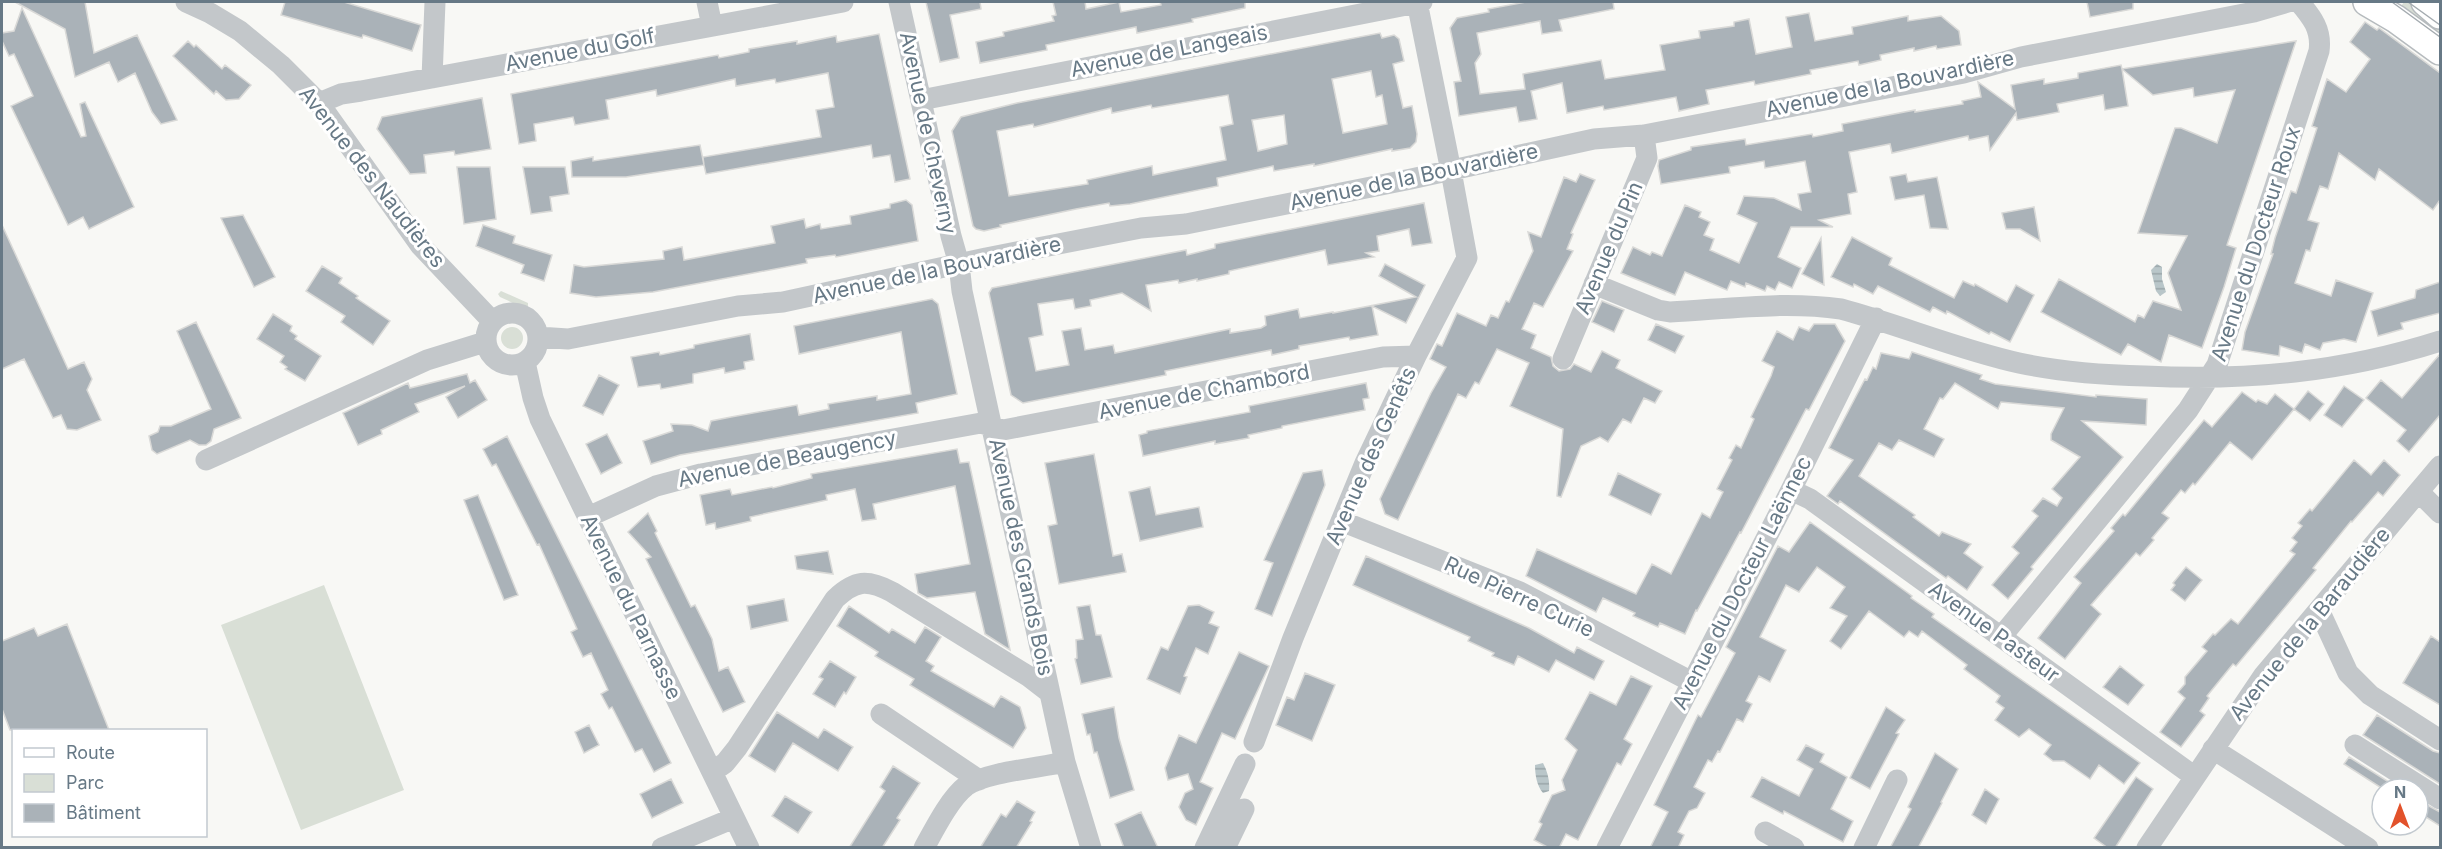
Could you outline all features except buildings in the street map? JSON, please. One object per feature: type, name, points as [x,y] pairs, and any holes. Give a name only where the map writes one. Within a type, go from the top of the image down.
[{"type":"main road","points":[[2367,2],[2396,19],[2440,51]]},
{"type":"main road","points":[[2425,2],[2440,15]]},
{"type":"street","name":"Avenue des Naudières","points":[[186,2],[210,13],[245,35],[281,65],[319,103],[420,245],[492,321]]},
{"type":"street","points":[[432,78],[435,2]]},
{"type":"street","points":[[707,2],[712,26]]},
{"type":"street","name":"Avenue du Golf","points":[[319,103],[341,94],[843,2]]},
{"type":"street","name":"Avenue de Cheverny","points":[[899,2],[959,264]]},
{"type":"street","name":"Avenue de Langeais","points":[[921,100],[1419,2]]},
{"type":"street","name":"Avenue des Genêts","points":[[1254,742],[1293,638],[1365,463],[1416,356],[1467,258],[1419,2]]},
{"type":"street","name":"Avenue de la Bouvardière","points":[[538,337],[568,339],[738,306],[783,302],[1141,228],[1186,224],[1452,171],[1594,139],[1644,135],[1964,73],[2021,57],[2254,12],[2288,2]]},
{"type":"street","name":"Avenue du Docteur Roux","points":[[2001,637],[2188,410],[2210,378],[2222,352],[2319,51],[2320,33],[2315,22],[2299,2]]},
{"type":"street","name":"Avenue du Pin","points":[[1563,359],[1647,158],[1644,135]]},
{"type":"street","name":"Avenue des Grands Bois","points":[[959,264],[962,291],[1065,762],[1091,848]]},
{"type":"street","points":[[1594,284],[1664,311],[1767,305],[1841,309],[1994,356],[2046,368],[2094,374],[2210,378],[2276,375],[2337,368],[2440,341]]},
{"type":"street","points":[[505,313],[520,314],[532,323],[538,337],[535,352],[525,362],[512,365],[501,363],[489,352],[485,342],[486,330],[492,321],[505,313]]},
{"type":"street","name":"Avenue du Docteur Laënnec","points":[[1607,848],[1791,490],[1876,318]]},
{"type":"street","points":[[206,460],[427,360],[485,342]]},
{"type":"street","name":"Avenue de Chambord","points":[[992,427],[1004,430],[1383,357],[1416,356]]},
{"type":"street","name":"Avenue du Parnasse","points":[[525,362],[536,407],[749,848]]},
{"type":"street","name":"Avenue de Beaugency","points":[[588,517],[656,486],[681,478],[981,423],[992,427]]},
{"type":"street","name":"Avenue de la Baraudière","points":[[2147,848],[2257,684],[2440,466]]},
{"type":"street","name":"Avenue Pasteur","points":[[1791,490],[1810,499],[2195,777]]},
{"type":"street","points":[[2419,492],[2440,513]]},
{"type":"street","name":"Rue Pierre Curie","points":[[1341,521],[1521,592],[1692,682]]},
{"type":"street","points":[[712,772],[725,763],[737,748],[836,599],[846,589],[860,583],[877,585],[892,592],[1028,676],[1050,693]]},
{"type":"street","points":[[2319,610],[2348,673],[2370,695],[2440,740]]},
{"type":"street","points":[[881,714],[979,780]]},
{"type":"street","points":[[2355,745],[2440,800]]},
{"type":"street","points":[[2213,749],[2368,848]]},
{"type":"street","points":[[924,848],[957,795],[965,787],[979,780],[1065,762]]},
{"type":"street","points":[[1205,848],[1245,764]]},
{"type":"street","points":[[1863,848],[1897,780]]},
{"type":"street","points":[[1225,848],[1244,809]]},
{"type":"street","points":[[671,846],[734,818]]},
{"type":"street","points":[[1765,832],[1794,848]]},
{"type":"green space","points":[[2404,2],[2411,2],[2440,23],[2440,39],[2399,9]]},
{"type":"green space","points":[[501,291],[528,303],[528,308],[500,297],[498,294]]},
{"type":"green space","points":[[508,327],[516,327],[523,334],[523,342],[516,349],[508,349],[501,342],[501,334]]},
{"type":"green space","points":[[324,585],[404,790],[301,830],[221,625]]},
{"type":"shaded area","points":[[2157,264],[2162,267],[2162,279],[2166,292],[2160,296],[2156,291],[2151,270]]},
{"type":"shaded area","points":[[1543,763],[1549,781],[1549,791],[1543,793],[1535,773],[1535,765]]},
{"type":"tram line","points":[[2392,2],[2440,37]]},
{"type":"tram line","points":[[2408,2],[2440,25]]}]
